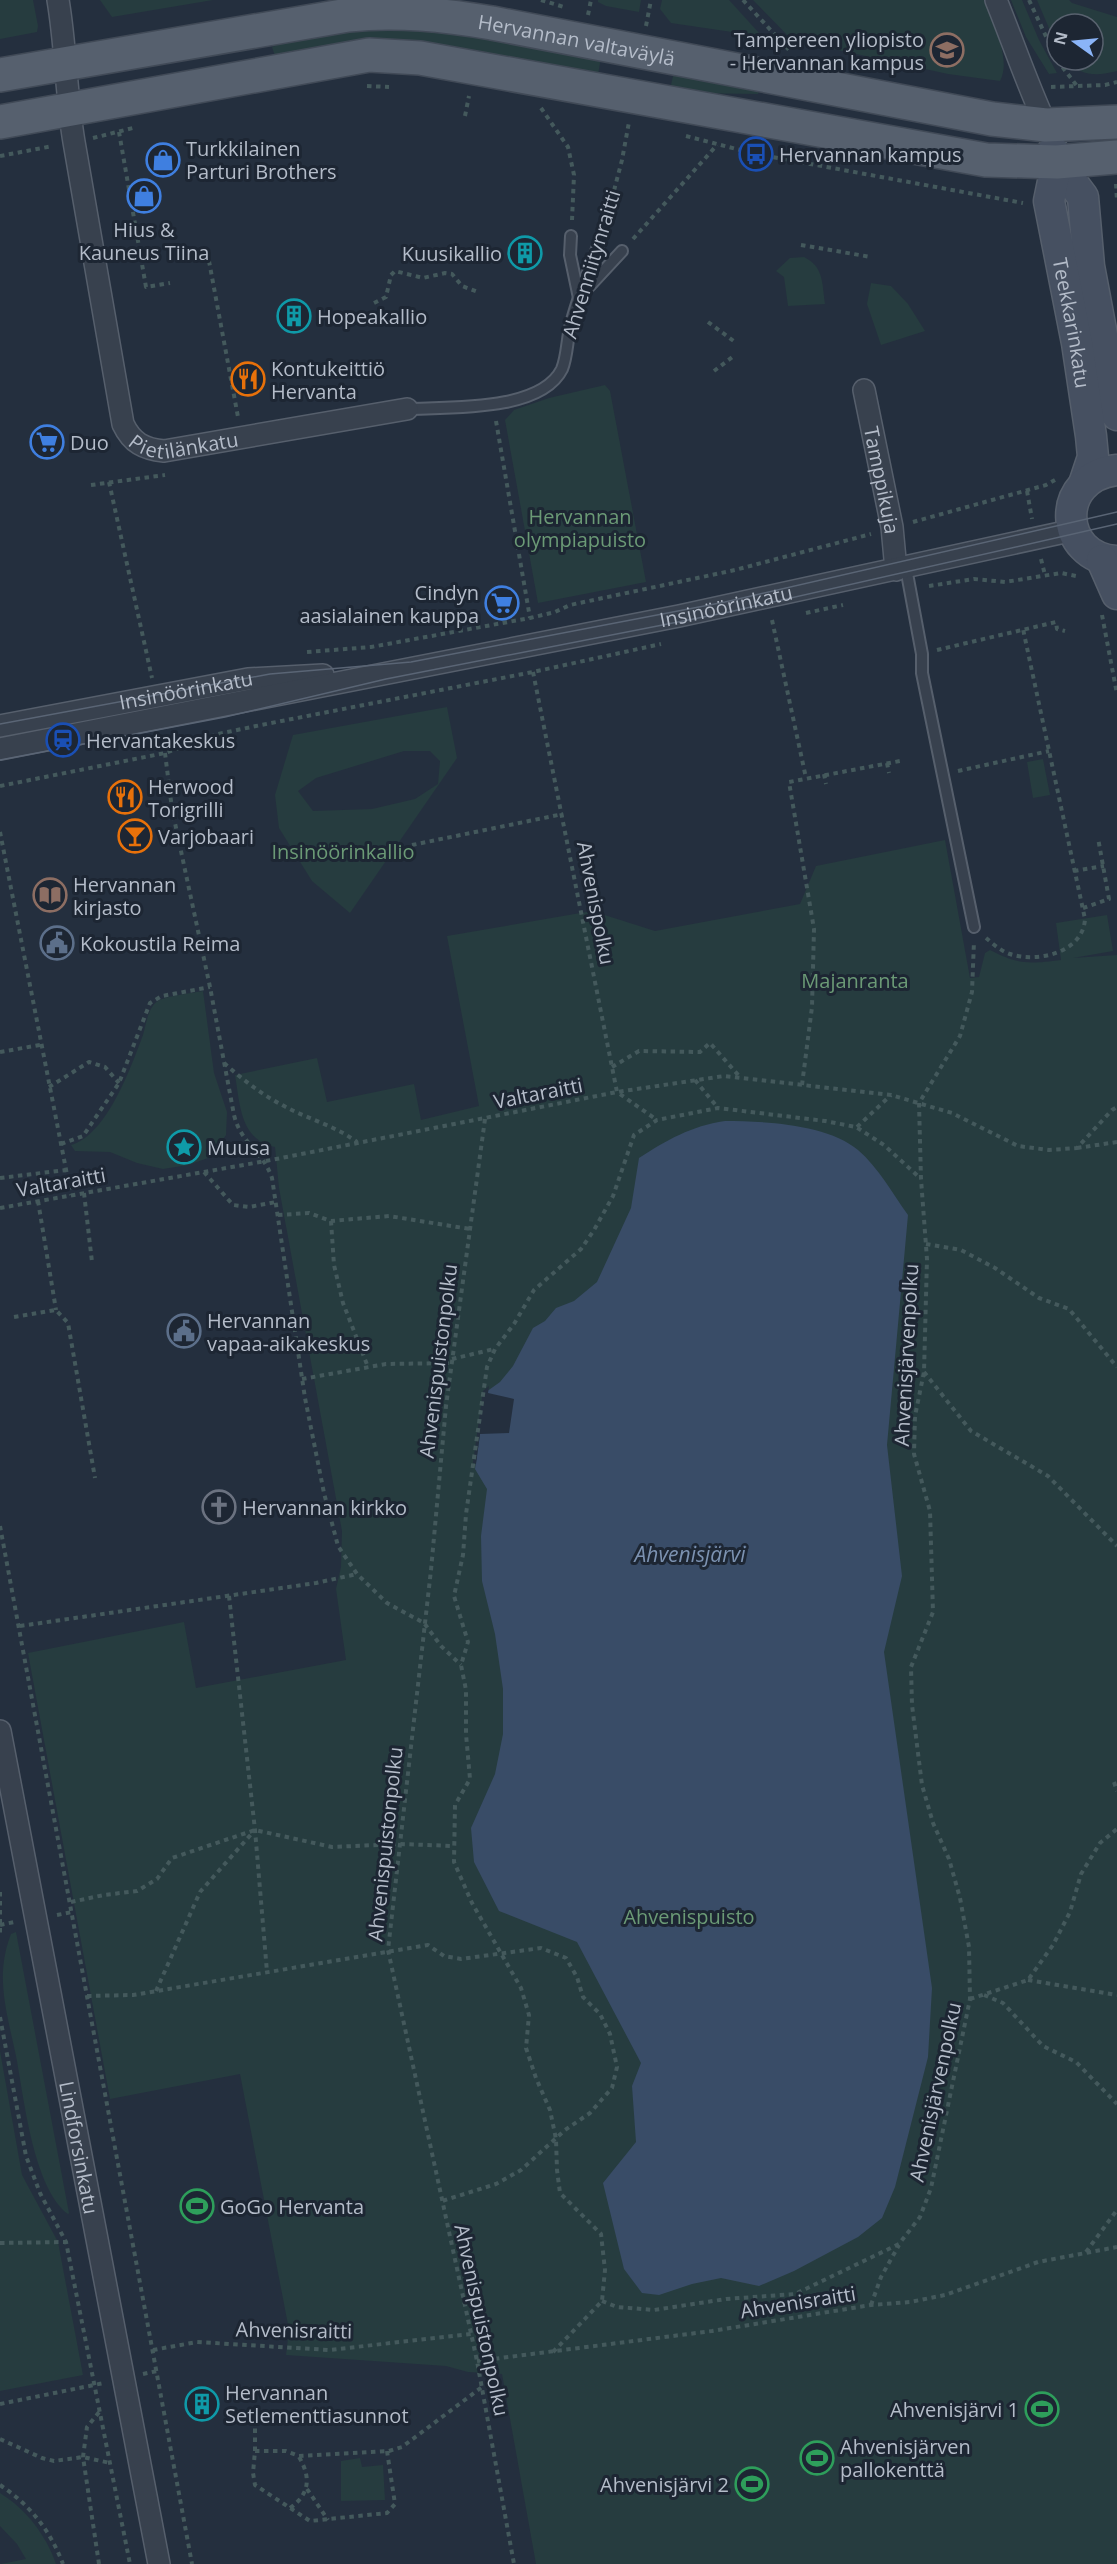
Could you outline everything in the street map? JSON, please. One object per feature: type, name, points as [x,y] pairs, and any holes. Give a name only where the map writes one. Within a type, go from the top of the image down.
[{"type":"main road","name":"Hervannan valtaväylä","points":[[0,75],[348,15],[442,14],[992,119],[1046,125],[1117,122]]},
{"type":"main road","points":[[0,122],[369,55],[420,58],[986,160],[1057,162],[1117,157]]},
{"type":"street","name":"Pietilänkatu","points":[[58,0],[67,63],[68,109],[123,424],[128,435],[142,447],[164,451],[407,409]]},
{"type":"street","points":[[996,0],[1018,52],[1029,88],[1046,125]]},
{"type":"street","name":"Teekkarinkatu","points":[[1046,125],[1057,162],[1083,197],[1089,266],[1117,415]]},
{"type":"street","name":"Teekkarinkatu","points":[[1057,162],[1049,201],[1077,343],[1093,458],[1085,481],[1075,496],[1071,513],[1074,530]]},
{"type":"street","name":"Tamppikuja","points":[[864,390],[901,569]]},
{"type":"street","points":[[1085,481],[1102,472],[1117,470]]},
{"type":"street","points":[[1074,530],[1084,548],[1110,560],[1109,602]]},
{"type":"street","name":"Insinöörinkatu","points":[[0,749],[680,616],[1074,530]]},
{"type":"street","name":"Insinöörinkatu","points":[[0,726],[248,679],[316,675],[375,675]]},
{"type":"street","name":"Lindforsinkatu","points":[[0,1731],[159,2564]]},
{"type":"lane","points":[[571,236],[570,255],[579,298]]},
{"type":"lane","name":"Ahvenniitynraitti","points":[[562,369],[579,298],[600,241]]},
{"type":"lane","points":[[579,298],[622,251]]},
{"type":"lane","name":"Pietilänkatu","points":[[407,409],[493,404],[527,397],[550,385],[562,369]]},
{"type":"lane","points":[[901,569],[909,590],[922,654],[922,673],[974,927]]},
{"type":"path","points":[[588,16],[591,0]]},
{"type":"path","points":[[743,0],[789,50]]},
{"type":"path","points":[[1029,0],[1045,34]]},
{"type":"path","points":[[1066,72],[1077,86],[1117,82]]},
{"type":"path","points":[[360,85],[394,87]]},
{"type":"path","points":[[458,94],[480,98]]},
{"type":"path","points":[[465,116],[469,96]]},
{"type":"path","points":[[530,106],[550,109]]},
{"type":"path","points":[[540,108],[568,147],[574,175],[571,236]]},
{"type":"path","points":[[0,156],[138,127]]},
{"type":"path","points":[[119,132],[146,287],[170,283]]},
{"type":"path","points":[[684,136],[717,145],[1019,203]]},
{"type":"path","points":[[622,251],[717,145]]},
{"type":"path","name":"Ahvenniitynraitti","points":[[600,241],[622,160]]},
{"type":"path","points":[[1117,178],[1117,201]]},
{"type":"path","points":[[801,245],[872,257]]},
{"type":"path","points":[[209,261],[242,438]]},
{"type":"path","points":[[374,303],[386,297],[391,275],[395,271],[423,278],[445,273],[452,274],[462,286],[478,292]]},
{"type":"path","points":[[708,322],[735,342]]},
{"type":"path","points":[[714,371],[735,355]]},
{"type":"path","points":[[493,404],[530,618]]},
{"type":"path","points":[[91,484],[134,481]]},
{"type":"path","points":[[109,482],[153,680],[161,678]]},
{"type":"path","points":[[300,653],[371,647],[530,618],[555,612],[570,605],[735,570],[1027,491]]},
{"type":"path","points":[[909,590],[974,579],[1005,582],[1045,576]]},
{"type":"path","points":[[1109,602],[1117,694]]},
{"type":"path","points":[[802,614],[847,604]]},
{"type":"path","points":[[763,622],[782,618]]},
{"type":"path","points":[[772,620],[806,778]]},
{"type":"path","points":[[922,654],[1023,628],[1056,622],[1058,629],[1065,631]]},
{"type":"path","points":[[974,927],[993,944],[1009,954],[1042,956],[1057,954],[1078,938],[1084,928],[1083,908],[1023,628]]},
{"type":"path","points":[[0,786],[165,753],[218,734],[673,642]]},
{"type":"path","name":"Ahvenispolku","points":[[533,672],[617,1092]]},
{"type":"path","points":[[943,774],[1049,751]]},
{"type":"path","points":[[165,753],[172,810],[237,1128],[247,1144],[266,1161],[272,1178],[302,1379],[324,1493],[338,1546],[357,1574],[387,1602],[424,1623],[441,1646],[461,1665]]},
{"type":"path","points":[[802,1085],[812,1007],[814,929],[789,782],[900,761]]},
{"type":"path","points":[[887,763],[889,773]]},
{"type":"path","points":[[824,774],[826,784]]},
{"type":"path","points":[[412,845],[563,813]]},
{"type":"path","points":[[0,831],[71,1195]]},
{"type":"path","points":[[1083,908],[1109,899],[1098,838]]},
{"type":"path","points":[[1074,871],[1104,866]]},
{"type":"path","points":[[919,1103],[960,1036],[972,992],[974,927]]},
{"type":"path","points":[[61,1144],[83,1136],[119,1083],[150,1003],[162,996],[210,987]]},
{"type":"path","points":[[612,1067],[639,1050],[700,1052],[710,1043],[740,1077]]},
{"type":"path","points":[[0,1052],[40,1045]]},
{"type":"path","points":[[49,1087],[89,1062],[105,1067],[119,1083]]},
{"type":"path","points":[[224,1063],[245,1081],[282,1105],[341,1130],[357,1142]]},
{"type":"path","name":"Valtaraitti","points":[[0,1208],[266,1161],[617,1092],[724,1076],[891,1095],[952,1113],[1018,1146],[1048,1150],[1117,1142]]},
{"type":"path","points":[[695,1080],[718,1108]]},
{"type":"path","points":[[617,1092],[657,1120]]},
{"type":"path","points":[[856,1127],[891,1095]]},
{"type":"path","name":"Ahvenisjärvenpolku","points":[[602,2301],[617,2307],[654,2310],[726,2299],[795,2294],[899,2244],[920,2217],[931,2188],[970,1999],[969,1947],[960,1898],[949,1859],[933,1823],[922,1785],[912,1705],[911,1667],[933,1612],[930,1511],[914,1454],[915,1416],[924,1372],[926,1244],[919,1103]]},
{"type":"path","points":[[1077,1148],[1117,1107]]},
{"type":"path","points":[[553,2352],[602,2301],[605,2270],[601,2234],[561,2193],[557,2170],[556,2139],[550,2110],[526,2048],[529,2015],[521,1988],[503,1953],[472,1904],[454,1862],[455,1805],[470,1779],[466,1734],[466,1690],[461,1665],[468,1642],[454,1596],[463,1555],[466,1514],[487,1367],[495,1349],[514,1324],[534,1290],[581,1249],[613,1196],[634,1135],[657,1120],[718,1108],[856,1127],[884,1145],[921,1179]]},
{"type":"path","name":"Ahvenispuistonpolku","points":[[485,1119],[452,1361],[388,1950],[477,2361],[514,2564]]},
{"type":"path","points":[[0,1178],[66,1170]]},
{"type":"path","points":[[204,1172],[232,1205],[249,1207],[276,1202]]},
{"type":"path","points":[[84,1193],[92,1262]]},
{"type":"path","points":[[38,1201],[56,1310],[68,1323],[95,1478]]},
{"type":"path","points":[[278,1215],[309,1213],[331,1221],[389,1216],[470,1229]]},
{"type":"path","points":[[331,1221],[334,1265],[343,1303],[368,1367]]},
{"type":"path","points":[[926,1244],[961,1250],[995,1268],[1039,1298],[1069,1309],[1117,1367]]},
{"type":"path","points":[[14,1317],[56,1310]]},
{"type":"path","points":[[302,1379],[387,1364],[452,1361],[495,1349]]},
{"type":"path","points":[[924,1372],[971,1431],[1048,1476],[1117,1546]]},
{"type":"path","points":[[0,1526],[192,2564]]},
{"type":"path","points":[[20,1626],[316,1583],[357,1574]]},
{"type":"path","points":[[229,1596],[255,1830],[267,1972]]},
{"type":"path","points":[[1114,1782],[1117,1791]]},
{"type":"path","points":[[1028,1980],[1053,1945],[1070,1912],[1081,1874],[1100,1843],[1117,1829]]},
{"type":"path","points":[[70,1902],[104,1894],[137,1891],[158,1878],[172,1858],[255,1830],[332,1847],[400,1844],[453,1846]]},
{"type":"path","points":[[156,1991],[200,1892],[255,1830]]},
{"type":"path","points":[[0,1892],[0,1933]]},
{"type":"path","points":[[87,1996],[133,1995],[428,1945],[444,1956],[461,1959],[541,1948],[566,1958],[578,1977],[583,1997],[600,2014],[610,2034],[617,2067],[612,2088],[590,2113],[564,2130],[521,2170],[496,2184],[442,2201]]},
{"type":"path","points":[[970,1999],[1028,1980],[1117,1995]]},
{"type":"path","points":[[983,1995],[1003,2004],[1043,2046],[1076,2062],[1117,2104]]},
{"type":"path","points":[[0,2017],[26,2156],[40,2193],[66,2241],[130,2564]]},
{"type":"path","points":[[1086,2253],[1117,2210]]},
{"type":"path","points":[[0,2243],[66,2241]]},
{"type":"path","points":[[871,2305],[881,2277],[899,2244]]},
{"type":"path","name":"Ahvenisraitti","points":[[477,2361],[712,2331],[945,2295],[1038,2262],[1117,2247]]},
{"type":"path","name":"Ahvenisraitti","points":[[153,2350],[197,2342],[329,2350],[471,2334]]},
{"type":"path","points":[[0,2404],[157,2371]]},
{"type":"path","points":[[255,2451],[286,2451],[299,2456],[387,2451],[402,2447],[482,2387]]},
{"type":"path","points":[[99,2564],[83,2457],[87,2427],[100,2410]]},
{"type":"path","points":[[255,2412],[253,2473],[255,2485],[310,2521],[387,2513],[395,2504],[387,2451]]},
{"type":"path","points":[[0,2439],[54,2461],[83,2457],[110,2463]]},
{"type":"path","points":[[290,2508],[306,2493],[306,2469],[299,2456]]},
{"type":"path","points":[[0,2485],[21,2499],[40,2520],[63,2564]]},
{"type":"path","points":[[306,2488],[328,2520]]},
{"type":"green space","points":[[0,0],[33,0],[37,32],[0,39]]},
{"type":"green space","points":[[100,0],[213,0],[112,17]]},
{"type":"green space","points":[[598,0],[641,0],[639,12],[606,6]]},
{"type":"green space","points":[[662,0],[729,0],[759,33],[759,36],[671,23],[660,9]]},
{"type":"green space","name":"Tampereen yliopisto - Hervannan kampus","points":[[753,0],[984,0],[1000,40],[1004,62],[1003,72],[1000,81],[948,74],[792,40]]},
{"type":"green space","points":[[1011,0],[1022,0],[1045,51],[1045,68],[1026,37]]},
{"type":"green space","points":[[1037,0],[1069,0],[1101,12],[1045,12],[1045,19]]},
{"type":"green space","points":[[1105,13],[1117,17],[1117,71],[1090,74],[1084,72],[1105,72]]},
{"type":"green space","points":[[418,25],[601,57],[598,75],[275,56],[272,47],[299,35]]},
{"type":"green space","points":[[674,72],[760,89],[758,94],[686,93],[670,89]]},
{"type":"green space","points":[[804,257],[811,261],[819,271],[825,304],[788,306],[784,277],[776,271],[790,258]]},
{"type":"green space","points":[[871,283],[891,286],[908,304],[925,331],[881,345],[867,304]]},
{"type":"green space","name":"Hervannan olympiapuisto","points":[[605,385],[610,391],[646,582],[538,603],[505,420],[514,410],[549,398]]},
{"type":"green space","name":"Insinöörinkallio","points":[[447,707],[457,758],[350,913],[312,881],[279,828],[275,795],[293,735]],"holes":[[[404,751],[430,751],[440,761],[438,784],[415,799],[372,809],[313,811],[298,791],[316,778]]]},
{"type":"green space","points":[[1043,759],[1050,795],[1033,798],[1027,762]]},
{"type":"green space","name":"Ahvenispuisto","points":[[945,840],[970,978],[979,977],[985,953],[990,950],[1024,962],[1061,960],[1056,923],[1107,915],[1113,951],[1073,958],[1117,955],[1117,2564],[536,2564],[502,2374],[468,2372],[446,2366],[286,2355],[289,2330],[240,2074],[110,2099],[28,1653],[184,1622],[196,1688],[346,1660],[336,1589],[341,1567],[342,1531],[279,1188],[275,1147],[263,1143],[248,1129],[241,1109],[235,1075],[317,1058],[327,1102],[414,1084],[421,1120],[479,1106],[447,936],[592,911],[655,931],[800,904],[816,866]]},
{"type":"green space","points":[[203,991],[214,1073],[227,1112],[226,1135],[211,1157],[188,1165],[163,1169],[137,1163],[110,1152],[75,1151],[71,1145],[84,1139],[96,1128],[116,1098],[155,1004],[167,998]]},
{"type":"green space","points":[[16,1932],[68,2214],[56,2201],[46,2184],[38,2163],[6,2010],[3,1983],[4,1964],[11,1934]]},
{"type":"green space","points":[[0,2051],[22,2175],[58,2242],[83,2375],[0,2391]]},
{"type":"green space","points":[[360,2458],[362,2467],[383,2465],[385,2500],[341,2501],[341,2461]]},
{"type":"green space","points":[[0,2493],[27,2515],[47,2543],[56,2564],[1,2564],[26,2559],[17,2544],[0,2526]]},
{"type":"water","name":"Ahvenisjärvi","points":[[725,1121],[776,1123],[813,1129],[845,1141],[872,1164],[908,1215],[887,1445],[902,1576],[884,1652],[932,1988],[928,2057],[895,2187],[882,2218],[858,2237],[794,2271],[759,2286],[721,2278],[692,2284],[659,2295],[642,2293],[624,2269],[603,2183],[636,2142],[632,2086],[641,2063],[577,1942],[499,1911],[474,1862],[471,1828],[495,1774],[503,1734],[503,1689],[495,1634],[482,1581],[481,1536],[487,1489],[475,1469],[486,1392],[500,1382],[513,1366],[533,1328],[545,1321],[556,1308],[574,1301],[597,1282],[631,1208],[639,1158],[680,1135],[701,1126]]},
{"type":"pier","points":[[489,1386],[488,1393],[514,1399],[509,1433],[480,1434],[476,1464],[473,1463],[483,1391]]},
{"type":"tram line","points":[[0,724],[270,674],[411,662],[725,602],[1117,512]]},
{"type":"tram line","points":[[0,760],[225,717],[386,679],[729,612],[1117,524]]},
{"type":"place","name":"Tampereen yliopisto - Hervannan kampus","points":[[947,50]]},
{"type":"place","name":"Hervannan kampus","points":[[756,154]]},
{"type":"place","name":"Turkkilainen Parturi Brothers","points":[[163,160]]},
{"type":"place","name":"Hius & Kauneus Tiina","points":[[144,196]]},
{"type":"place","name":"Kuusikallio","points":[[525,253]]},
{"type":"place","name":"Hopeakallio","points":[[294,316]]},
{"type":"place","name":"Kontukeittiö Hervanta","points":[[248,379]]},
{"type":"place","name":"Duo","points":[[47,442]]},
{"type":"place","name":"Cindyn aasialainen kauppa","points":[[502,603]]},
{"type":"place","name":"Hervantakeskus","points":[[63,740]]},
{"type":"place","name":"Herwood Torigrilli","points":[[125,797]]},
{"type":"place","name":"Varjobaari","points":[[135,836]]},
{"type":"place","name":"Hervannan kirjasto","points":[[50,895]]},
{"type":"place","name":"Kokoustila Reima","points":[[57,943]]},
{"type":"place","name":"Muusa","points":[[184,1147]]},
{"type":"place","name":"Hervannan vapaa-aikakeskus","points":[[184,1331]]},
{"type":"place","name":"Hervannan kirkko","points":[[219,1507]]},
{"type":"place","name":"GoGo Hervanta","points":[[197,2206]]},
{"type":"place","name":"Hervannan Setlementtiasunnot","points":[[202,2404]]},
{"type":"place","name":"Ahvenisjärvi 1","points":[[1042,2409]]},
{"type":"place","name":"Ahvenisjärven pallokenttä","points":[[817,2458]]},
{"type":"place","name":"Ahvenisjärvi 2","points":[[752,2484]]},
{"type":"park label","name":"Majanranta","points":[[855,980]]}]
